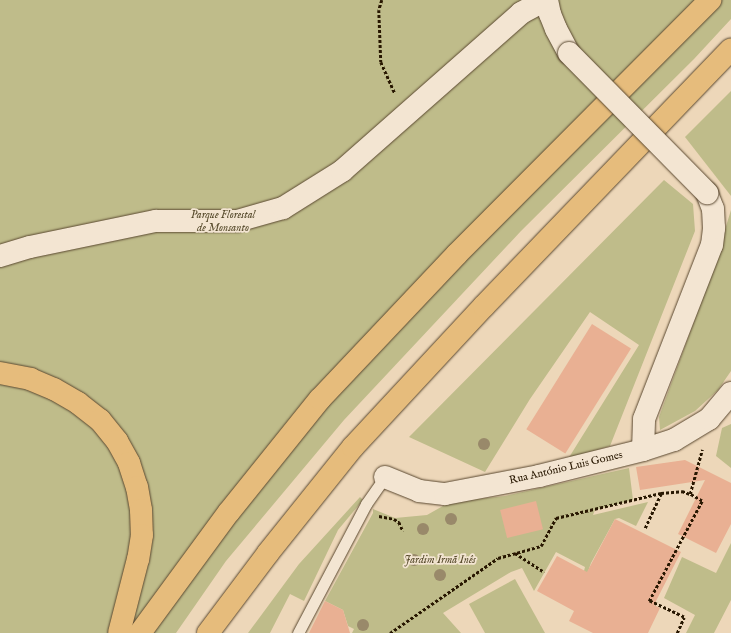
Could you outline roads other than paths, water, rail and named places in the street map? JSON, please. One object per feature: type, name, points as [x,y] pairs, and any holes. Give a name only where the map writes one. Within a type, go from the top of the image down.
[{"type":"highway","points":[[140,633],[228,512],[286,440],[341,376],[456,254],[710,0]]},
{"type":"highway","points":[[208,633],[268,553],[353,447],[489,300],[731,49]]},
{"type":"highway","points":[[0,374],[30,379],[54,389],[78,403],[100,420],[117,441],[129,462],[137,487],[141,510],[142,534],[138,559],[119,633]]},
{"type":"street","points":[[0,256],[30,247],[156,221],[237,221],[283,208],[342,171],[521,13],[546,0],[556,29],[569,53],[707,193],[713,209],[714,228],[712,245],[644,419],[643,450]]},
{"type":"street","name":"Rua António Luis Gomes","points":[[385,477],[419,491],[445,494],[539,476],[643,450],[674,440],[705,421],[731,394]]},
{"type":"lane","points":[[298,633],[366,504],[385,477]]},
{"type":"park label","name":"Parque Florestal de Monsanto","points":[[223,222]]},
{"type":"park label","name":"Jardim Irmã Inês","points":[[440,560]]}]
